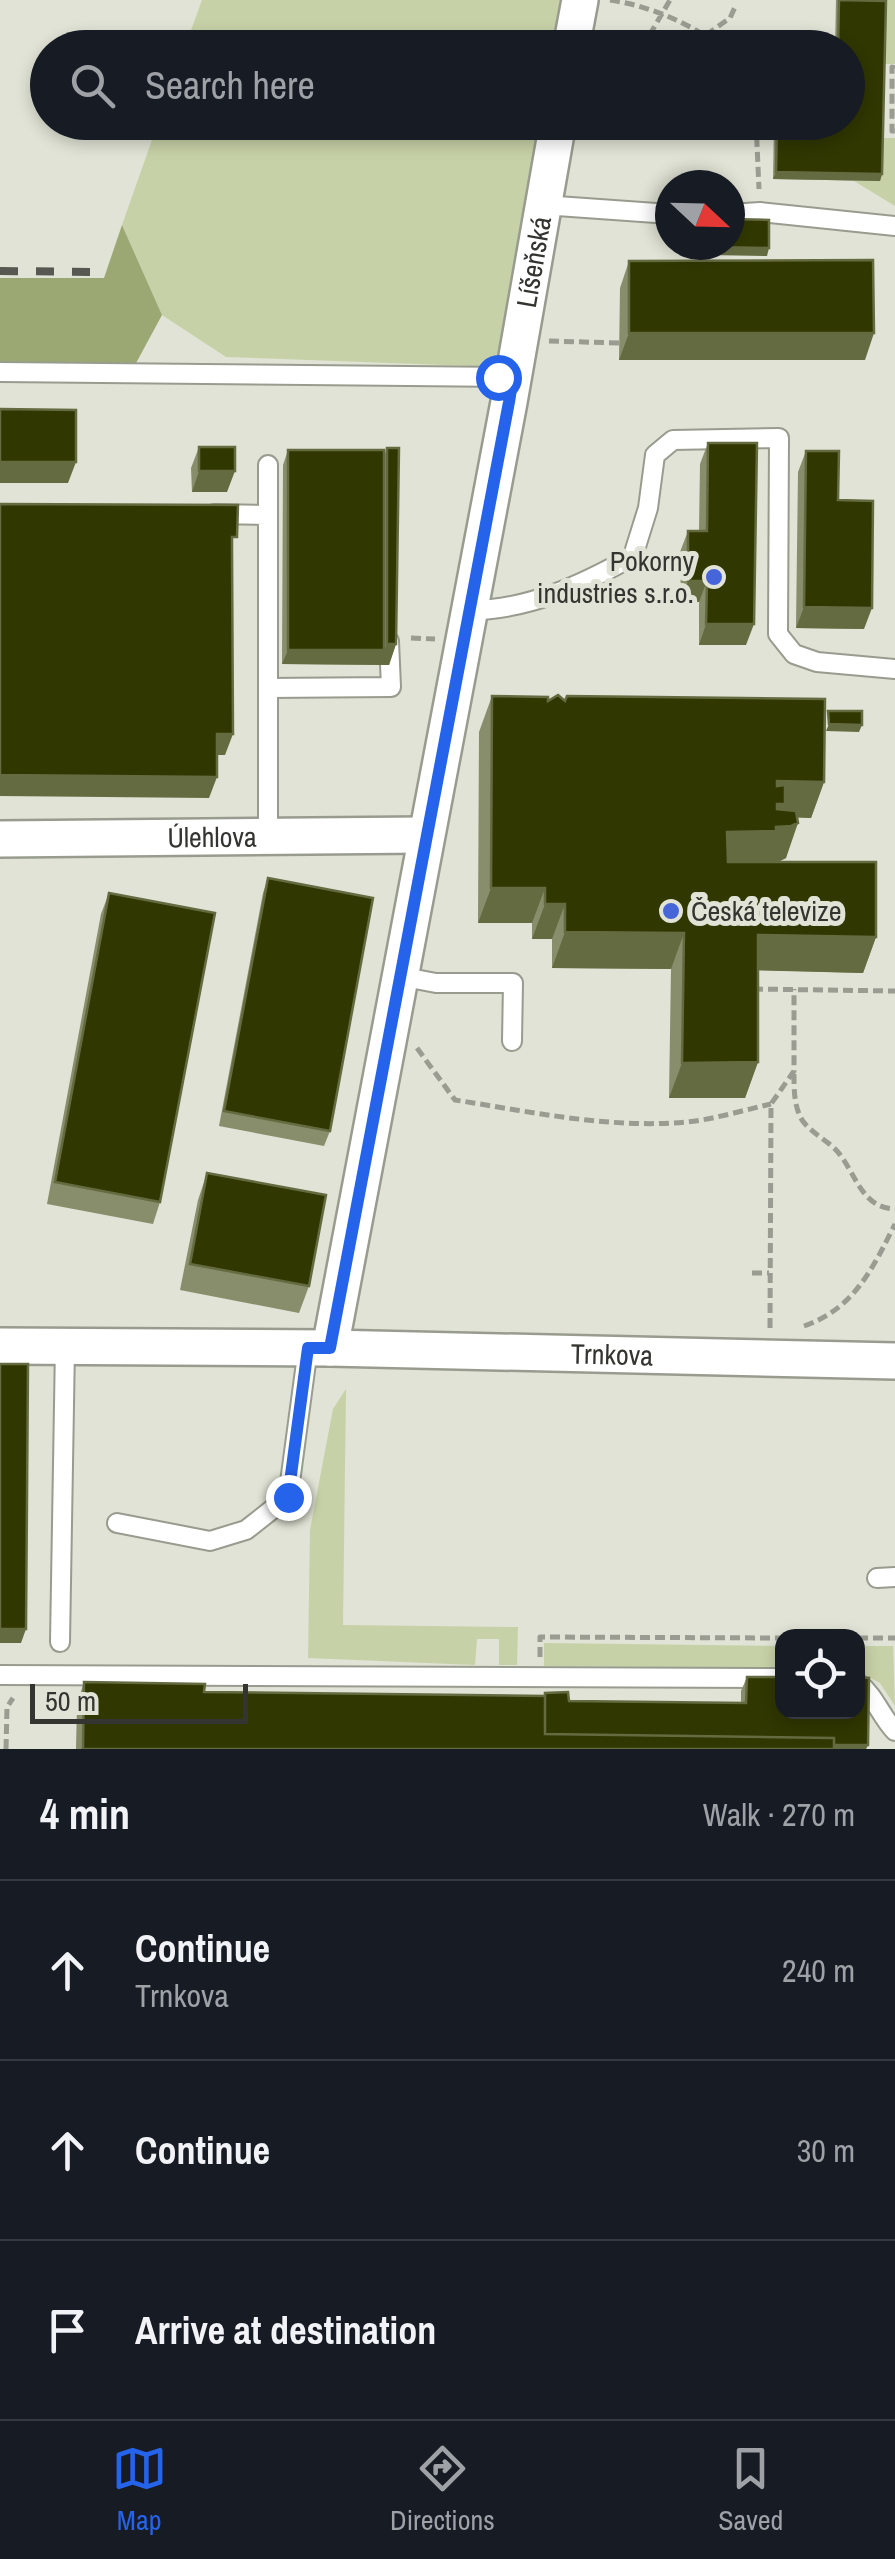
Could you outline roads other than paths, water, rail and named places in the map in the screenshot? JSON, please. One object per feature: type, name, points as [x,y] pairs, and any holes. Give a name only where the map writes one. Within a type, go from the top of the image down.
[{"type":"street","points":[[574,30],[580,0]]},
{"type":"street","name":"Líšeňská","points":[[511,389],[555,140]]},
{"type":"street","points":[[319,1348],[399,976],[511,389]]},
{"type":"street","name":"Úlehlova","points":[[0,839],[425,835]]},
{"type":"street","name":"Trnkova","points":[[0,1346],[319,1348],[895,1361]]},
{"type":"lane","points":[[543,205],[655,213]]},
{"type":"lane","points":[[745,213],[895,226]]},
{"type":"lane","points":[[0,372],[511,389]]},
{"type":"lane","points":[[469,610],[498,610],[530,601],[599,575],[633,556],[648,508],[655,455],[673,440],[778,438],[778,634],[794,654],[817,662],[895,669]]},
{"type":"lane","points":[[268,465],[268,836]]},
{"type":"lane","points":[[192,514],[268,514]]},
{"type":"lane","points":[[268,688],[391,687],[389,627]]},
{"type":"lane","points":[[399,976],[436,983],[512,983],[512,1041]]},
{"type":"lane","points":[[60,1642],[65,1346]]},
{"type":"lane","points":[[117,1523],[210,1540],[246,1530],[288,1497],[319,1348]]},
{"type":"lane","points":[[0,1675],[775,1678]]},
{"type":"lane","points":[[865,1688],[895,1731]]},
{"type":"railway","points":[[0,271],[101,272]]},
{"type":"place","name":"Pokorny industries s.r.o.","points":[[714,577]]},
{"type":"place","name":"Česká televize","points":[[671,911]]}]
